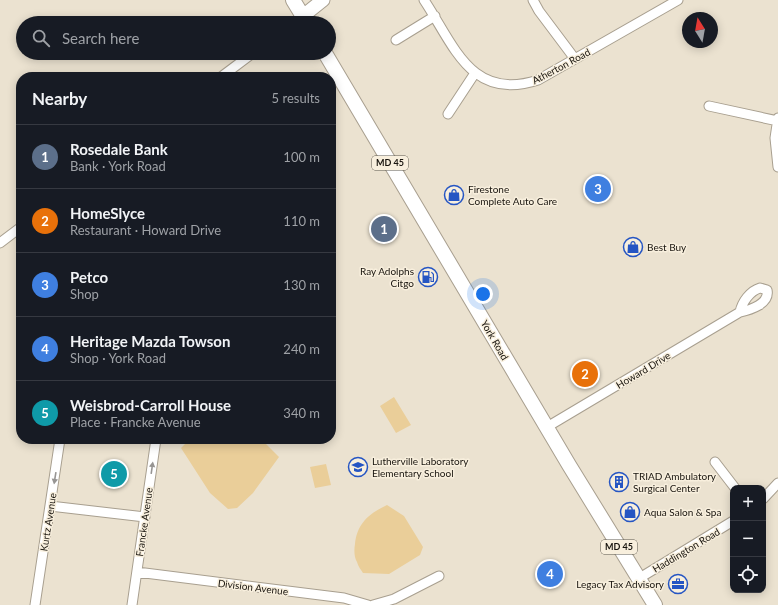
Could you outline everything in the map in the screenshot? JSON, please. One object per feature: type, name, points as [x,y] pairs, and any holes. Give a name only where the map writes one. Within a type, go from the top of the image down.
[{"type":"main road","points":[[293,0],[299,16]]},
{"type":"main road","name":"York Road","points":[[329,60],[547,427],[655,605]]},
{"type":"street","points":[[306,16],[323,0]]},
{"type":"street","name":"Atherton Road","points":[[424,0],[455,50],[475,73],[486,80],[498,84],[512,85],[527,84],[538,80],[678,0]]},
{"type":"street","points":[[533,0],[539,11],[575,59]]},
{"type":"street","points":[[396,40],[435,16]]},
{"type":"street","points":[[228,72],[244,60]]},
{"type":"street","points":[[448,114],[475,73]]},
{"type":"street","points":[[708,106],[778,120],[775,138],[778,167]]},
{"type":"street","points":[[0,243],[16,231]]},
{"type":"street","name":"Howard Drive","points":[[547,427],[740,312]]},
{"type":"street","name":"Kurtz Avenue","points":[[35,605],[59,444]]},
{"type":"street","name":"Francke Avenue","points":[[132,605],[155,444]]},
{"type":"street","points":[[715,462],[733,485]]},
{"type":"street","points":[[766,496],[778,484]]},
{"type":"street","points":[[50,506],[144,517]]},
{"type":"street","name":"Haddington Road","points":[[638,578],[730,523]]},
{"type":"street","name":"Division Avenue","points":[[137,572],[344,598],[368,605]]},
{"type":"street","points":[[373,605],[394,599],[439,576]]},
{"type":"shaded area","points":[[394,397],[411,425],[396,433],[380,406]]},
{"type":"shaded area","points":[[185,444],[266,444],[279,457],[253,493],[237,508],[228,509],[210,493],[181,448]]},
{"type":"shaded area","points":[[326,464],[331,485],[315,488],[310,467]]},
{"type":"shaded area","points":[[387,505],[404,516],[423,547],[420,555],[389,574],[363,573],[358,565],[354,553],[358,530],[370,515]]},
{"type":"place","name":"Petco","points":[[598,189]]},
{"type":"place","name":"Firestone Complete Auto Care","points":[[454,195]]},
{"type":"place","name":"Rosedale Bank","points":[[384,229]]},
{"type":"place","name":"Best Buy","points":[[633,247]]},
{"type":"place","name":"Ray Adolphs Citgo","points":[[428,277]]},
{"type":"place","name":"HomeSlyce","points":[[585,374]]},
{"type":"place","name":"Lutherville Laboratory Elementary School","points":[[358,467]]},
{"type":"place","name":"Weisbrod-Carroll House","points":[[114,474]]},
{"type":"place","name":"TRIAD Ambulatory Surgical Center","points":[[619,482]]},
{"type":"place","name":"Aqua Salon & Spa","points":[[630,512]]},
{"type":"place","name":"Heritage Mazda Towson","points":[[550,574]]},
{"type":"place","name":"Legacy Tax Advisory","points":[[678,584]]}]
